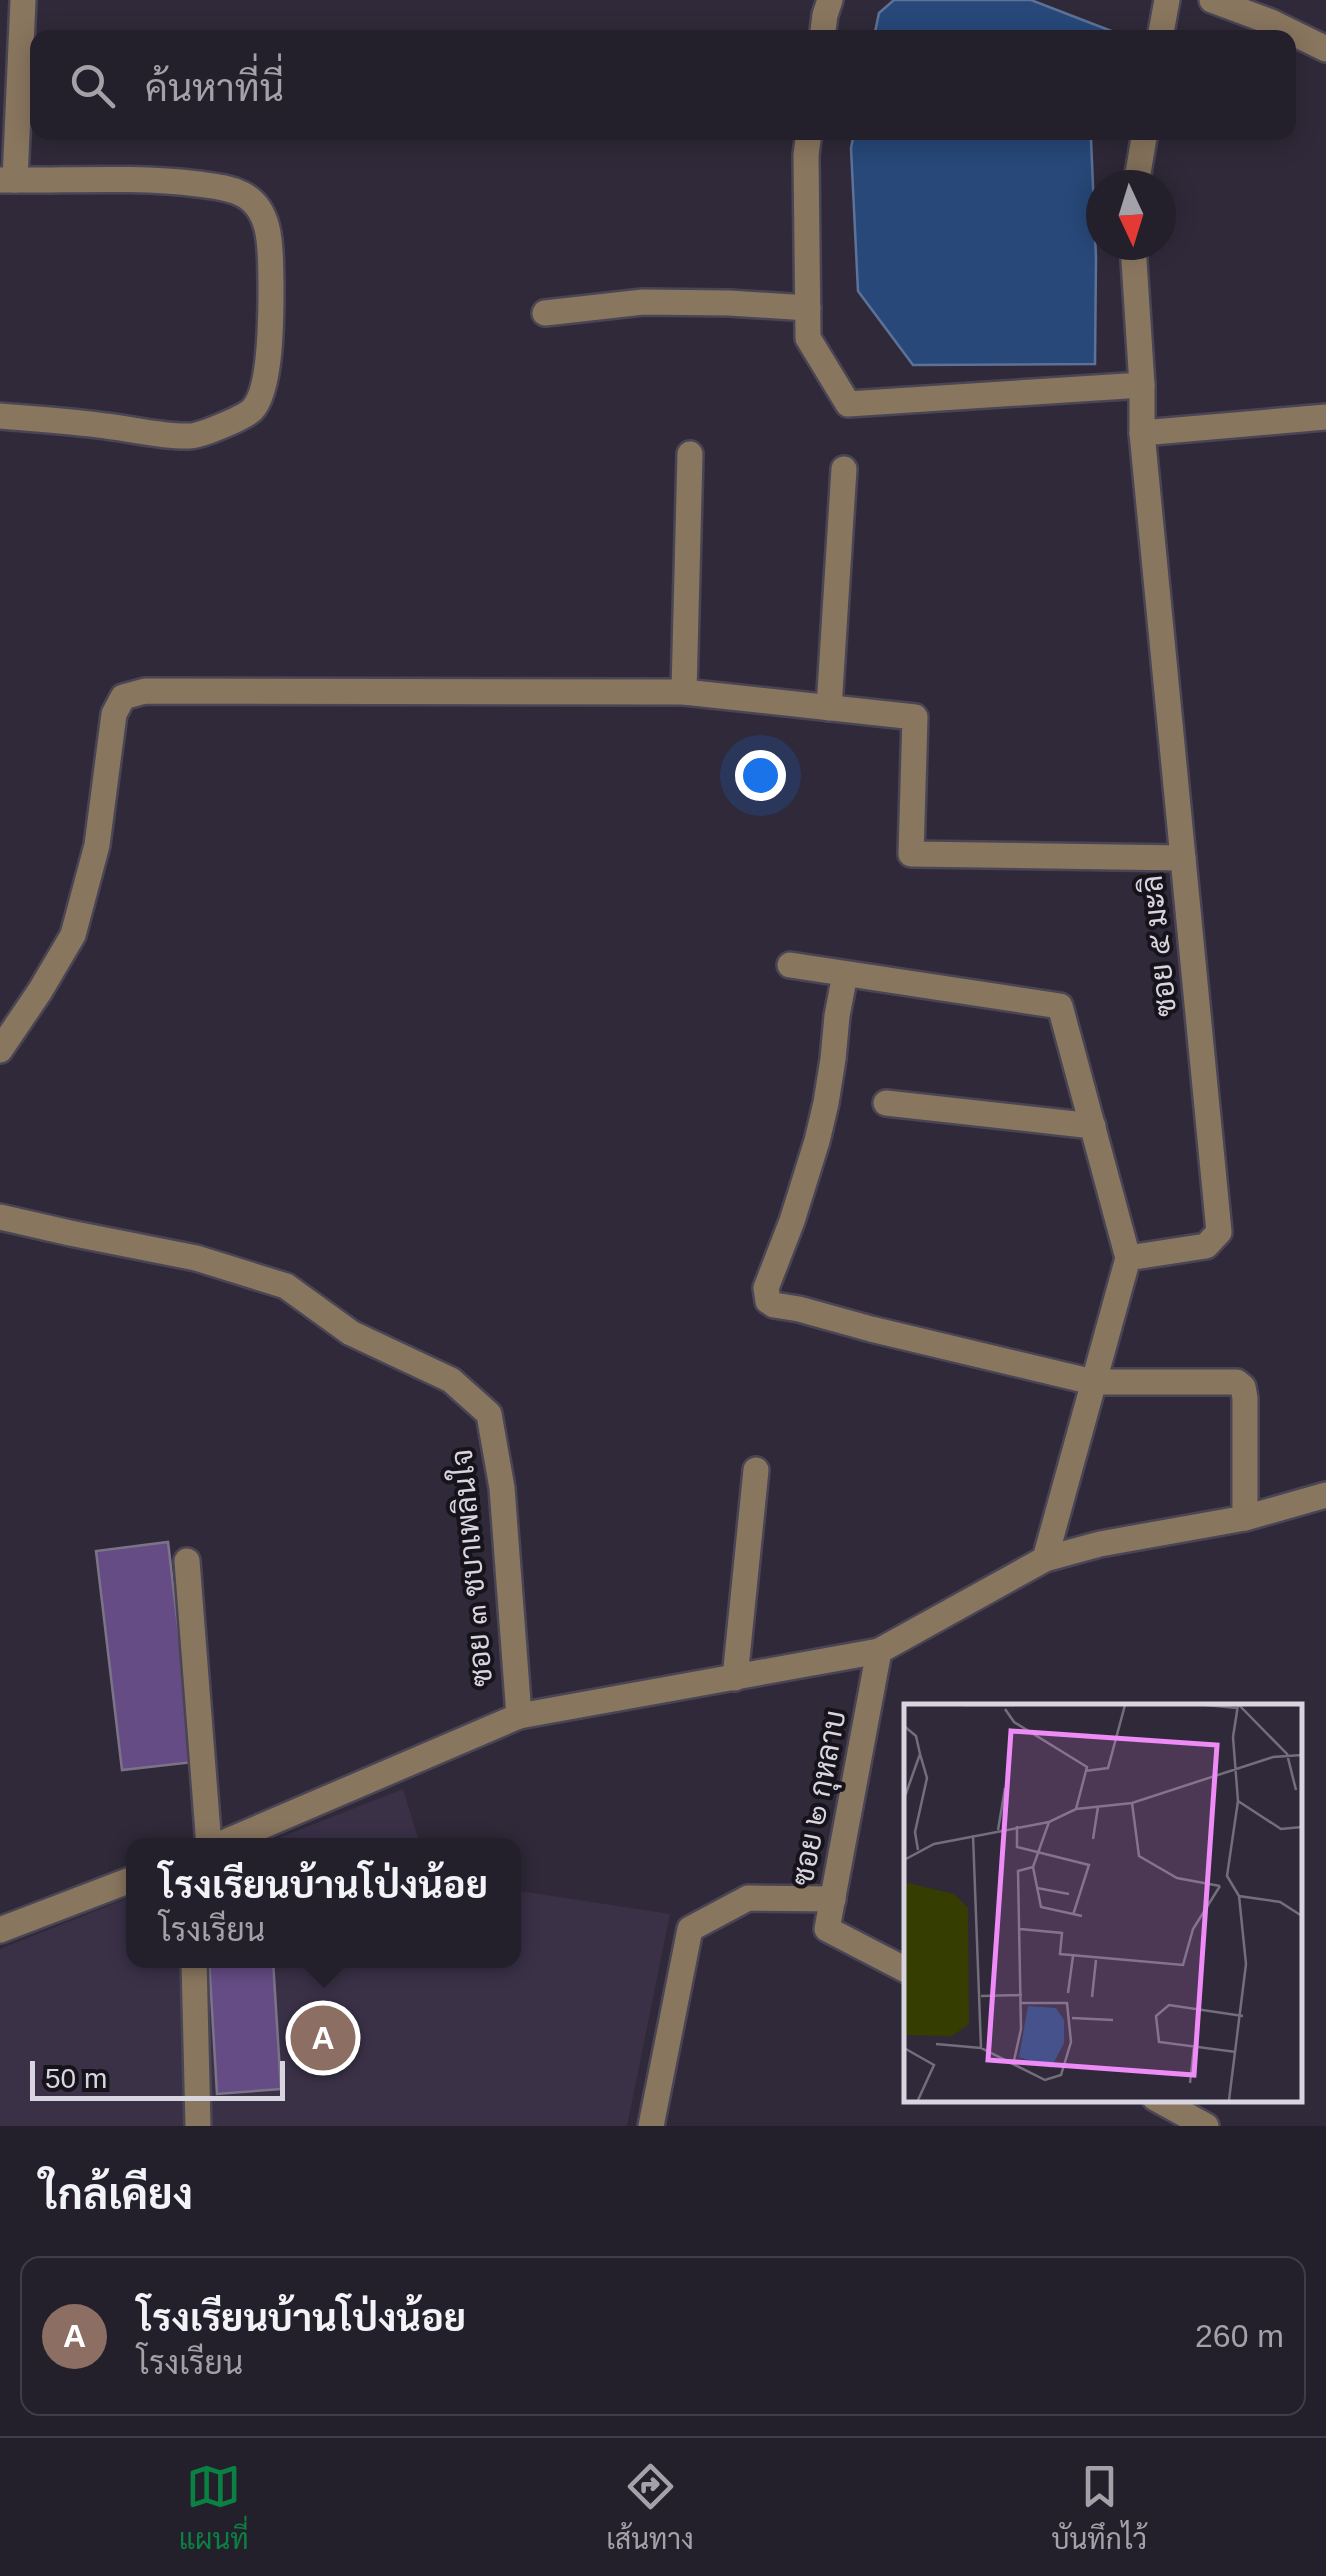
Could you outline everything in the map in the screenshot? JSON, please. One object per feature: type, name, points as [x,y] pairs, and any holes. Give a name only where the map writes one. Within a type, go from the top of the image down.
[{"type":"street","points":[[0,416],[192,436],[252,410],[263,391],[268,346],[270,247],[255,202],[225,188],[162,180],[8,180],[23,0]]},
{"type":"street","points":[[823,30],[830,0]]},
{"type":"street","points":[[1161,30],[1166,0]]},
{"type":"street","points":[[1212,0],[1287,30]]},
{"type":"street","points":[[1296,34],[1326,49]]},
{"type":"street","points":[[807,140],[808,338],[848,404],[1142,385]]},
{"type":"street","points":[[1139,170],[1144,140]]},
{"type":"street","name":"ซอย ๕ มะลิ","points":[[1128,1258],[1206,1246],[1219,1232],[1142,433],[1134,260]]},
{"type":"street","points":[[545,312],[643,302],[808,308]]},
{"type":"street","points":[[1142,433],[1326,416]]},
{"type":"street","points":[[684,692],[690,454]]},
{"type":"street","points":[[828,708],[844,469]]},
{"type":"street","points":[[0,1050],[73,935],[97,846],[114,714],[123,697],[145,691],[684,692],[914,717],[911,854],[1183,858]]},
{"type":"street","points":[[790,966],[1060,1006],[1128,1258],[1045,1559]]},
{"type":"street","points":[[846,974],[817,1141],[766,1288],[768,1300],[774,1305],[1093,1382],[1237,1382],[1243,1386],[1245,1398],[1245,1518]]},
{"type":"street","points":[[886,1103],[1094,1126]]},
{"type":"street","name":"ซอย ๓ ชบาเพลินใจ","points":[[0,1217],[196,1258],[286,1286],[351,1333],[451,1380],[489,1414],[502,1488],[518,1716]]},
{"type":"street","points":[[735,1678],[756,1470]]},
{"type":"street","points":[[235,1838],[518,1716],[879,1652],[1045,1559],[1100,1544],[1245,1518],[1326,1495]]},
{"type":"street","points":[[187,1562],[208,1838]]},
{"type":"street","name":"ซอย ๒ กุหลาบ","points":[[879,1652],[828,1929],[904,1969]]},
{"type":"street","points":[[0,1930],[126,1882]]},
{"type":"street","points":[[651,2126],[690,1928],[748,1898],[833,1899]]},
{"type":"street","points":[[194,1968],[198,2126]]},
{"type":"street","points":[[1160,2101],[1206,2126]]},
{"type":"shaded area","points":[[403,1789],[418,1838],[279,1838]]},
{"type":"shaded area","points":[[521,1891],[670,1914],[627,2126],[0,2126],[0,1949],[126,1899],[126,1968],[521,1968]]},
{"type":"water","points":[[894,0],[1031,0],[1109,30],[875,30],[879,13]]},
{"type":"water","points":[[853,140],[1091,140],[1092,170],[1086,170],[1086,260],[1096,260],[1095,364],[913,365],[858,291]]},
{"type":"building","points":[[168,1542],[194,1762],[122,1770],[96,1551]]},
{"type":"building","points":[[209,1968],[273,1968],[281,2089],[217,2094]]},
{"type":"place","name":"โรงเรียนบ้านโป่งน้อย","points":[[323,2038]]}]
